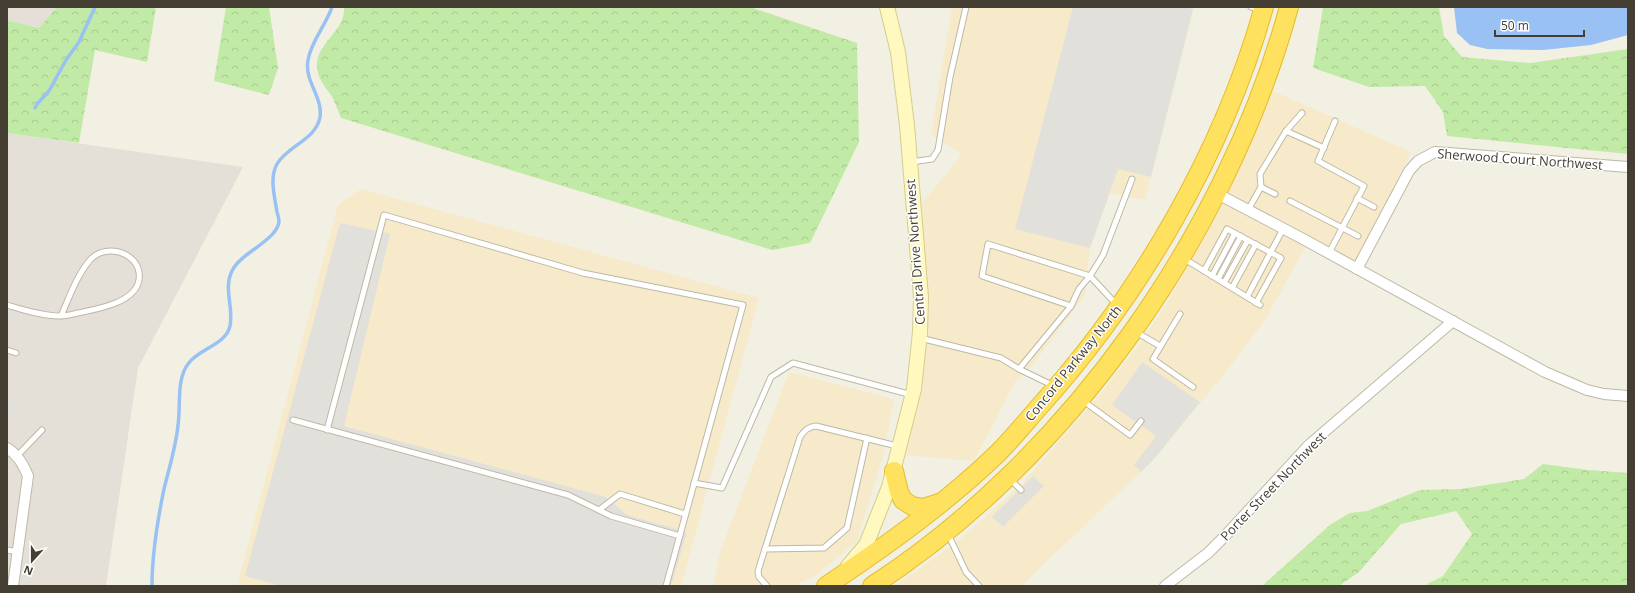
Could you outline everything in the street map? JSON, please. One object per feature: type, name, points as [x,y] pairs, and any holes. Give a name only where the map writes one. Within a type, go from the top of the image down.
[{"type":"highway","name":"Concord Parkway North","points":[[872,586],[904,564],[980,504],[1081,399],[1134,330],[1181,257],[1212,200],[1241,141],[1262,90],[1289,7]]},
{"type":"highway","name":"Concord Parkway North","points":[[833,582],[885,546],[943,501],[997,453],[1056,388],[1086,352],[1120,307],[1169,230],[1221,125],[1242,74],[1259,8]]},
{"type":"highway","points":[[1190,189],[1212,200]]},
{"type":"highway","points":[[865,586],[868,575],[959,500],[997,453]]},
{"type":"highway","points":[[894,471],[899,492],[903,500],[912,506],[923,508],[943,501]]},
{"type":"street","name":"Central Drive Northwest","points":[[833,582],[866,545],[889,487],[913,395],[920,338],[921,297],[910,162],[898,52],[887,7]]},
{"type":"street","name":"Sherwood Court Northwest","points":[[1357,269],[1409,171],[1418,161],[1435,152],[1628,167]]},
{"type":"street","points":[[1212,200],[1248,210],[1545,372],[1572,384],[1600,393],[1628,396]]},
{"type":"street","name":"Porter Street Northwest","points":[[1165,586],[1208,553],[1309,445],[1453,321]]},
{"type":"street","points":[[7,448],[22,462],[28,476],[13,586]]},
{"type":"lane","points":[[910,162],[932,159],[938,150],[950,76],[966,7]]},
{"type":"lane","points":[[1248,210],[1261,187],[1260,174],[1286,131],[1302,113]]},
{"type":"lane","points":[[1329,253],[1364,186],[1318,161],[1335,121]]},
{"type":"lane","points":[[1286,131],[1324,148]]},
{"type":"lane","points":[[1019,369],[1071,306],[1079,290],[1103,255],[1132,180]]},
{"type":"lane","points":[[1261,187],[1274,194]]},
{"type":"lane","points":[[1357,198],[1374,207]]},
{"type":"lane","points":[[1290,201],[1358,236]]},
{"type":"lane","points":[[327,430],[384,215],[583,273],[743,306],[666,586]]},
{"type":"lane","points":[[1181,257],[1258,304],[1281,258],[1227,229],[1204,271]]},
{"type":"lane","points":[[1247,297],[1283,229]]},
{"type":"lane","points":[[1212,276],[1236,233]]},
{"type":"lane","points":[[1218,280],[1241,236]]},
{"type":"lane","points":[[1224,283],[1248,240]]},
{"type":"lane","points":[[1071,306],[982,276],[988,244],[1090,276],[1120,307]]},
{"type":"lane","points":[[1232,288],[1256,244]]},
{"type":"lane","points":[[7,305],[27,311],[61,316],[103,308],[128,297],[135,290],[139,280],[138,270],[134,262],[128,256],[116,250],[100,253],[91,259],[79,277],[61,316]]},
{"type":"lane","points":[[1180,314],[1153,359],[1193,387]]},
{"type":"lane","points":[[1134,330],[1160,346]]},
{"type":"lane","points":[[920,338],[1001,358],[1056,388]]},
{"type":"lane","points":[[7,350],[16,353]]},
{"type":"lane","points":[[694,483],[722,488],[771,377],[793,363],[913,395]]},
{"type":"lane","points":[[1081,399],[1130,435],[1141,421]]},
{"type":"lane","points":[[293,420],[568,495],[611,516],[680,536]]},
{"type":"lane","points":[[767,586],[759,577],[758,571],[800,437],[806,429],[816,426],[900,447]]},
{"type":"lane","points":[[17,456],[42,430]]},
{"type":"lane","points":[[765,550],[824,548],[847,528],[867,438]]},
{"type":"lane","points":[[1008,476],[1022,490]]},
{"type":"lane","points":[[599,510],[620,494],[685,514]]},
{"type":"lane","points":[[947,531],[966,572],[979,586]]},
{"type":"lane","points":[[7,550],[18,552]]},
{"type":"shaded area","points":[[7,7],[57,7],[39,28],[7,20]]},
{"type":"shaded area","points":[[952,7],[1194,7],[1145,200],[1110,193],[1090,248],[1085,295],[1031,367],[1015,382],[974,461],[905,455],[927,332],[920,206],[962,154],[931,134]]},
{"type":"shaded area","points":[[1073,7],[1185,7],[1193,9],[1151,177],[1118,169],[1090,248],[1015,229]]},
{"type":"shaded area","points":[[1271,90],[1411,152],[1355,263],[1310,239],[1265,320],[1229,368],[1154,459],[1021,586],[895,586],[959,540],[1022,484],[1102,392],[1142,340],[1169,300],[1223,204]]},
{"type":"shaded area","points":[[7,133],[243,167],[138,368],[106,586],[7,586]]},
{"type":"shaded area","points":[[361,189],[759,298],[681,586],[237,586],[338,205]]},
{"type":"shaded area","points":[[340,223],[390,234],[344,426],[606,497],[627,515],[687,532],[671,586],[280,586],[245,576]]},
{"type":"shaded area","points":[[1142,362],[1200,402],[1154,459],[1141,472],[1134,465],[1156,436],[1112,405]]},
{"type":"shaded area","points":[[789,372],[894,399],[883,456],[857,541],[815,576],[793,586],[714,586],[719,555]]},
{"type":"shaded area","points":[[7,402],[15,405],[8,430],[7,429]]},
{"type":"shaded area","points":[[1033,476],[1044,486],[1003,527],[992,517]]},
{"type":"green space","points":[[57,7],[156,7],[147,62],[95,50],[79,143],[7,133],[7,20],[39,28]]},
{"type":"green space","points":[[226,7],[269,7],[278,68],[269,95],[214,81]]},
{"type":"green space","points":[[344,7],[750,7],[857,43],[859,142],[810,243],[772,250],[341,118],[331,95],[323,85],[317,65],[318,57],[326,43],[341,23]]},
{"type":"green space","points":[[1323,7],[1439,7],[1444,36],[1462,57],[1530,63],[1628,49],[1628,154],[1447,136],[1443,112],[1425,86],[1369,87],[1313,68]]},
{"type":"green space","points":[[1543,464],[1588,470],[1628,473],[1628,586],[1429,586],[1427,584],[1443,576],[1472,534],[1456,511],[1401,524],[1359,572],[1339,586],[1262,586],[1331,524],[1350,513],[1367,511],[1420,490],[1461,489],[1524,479]]},
{"type":"water","points":[[1454,7],[1628,7],[1628,35],[1591,45],[1543,50],[1487,49],[1470,45],[1457,33]]},
{"type":"waterway","points":[[35,108],[49,91],[66,60],[79,42],[95,7]]},
{"type":"waterway","points":[[152,586],[154,550],[164,489],[177,433],[180,385],[184,370],[198,354],[218,342],[227,332],[231,319],[228,285],[232,271],[242,258],[272,235],[279,222],[273,188],[273,175],[277,164],[287,152],[313,132],[320,117],[319,103],[307,68],[312,46],[332,7]]}]
